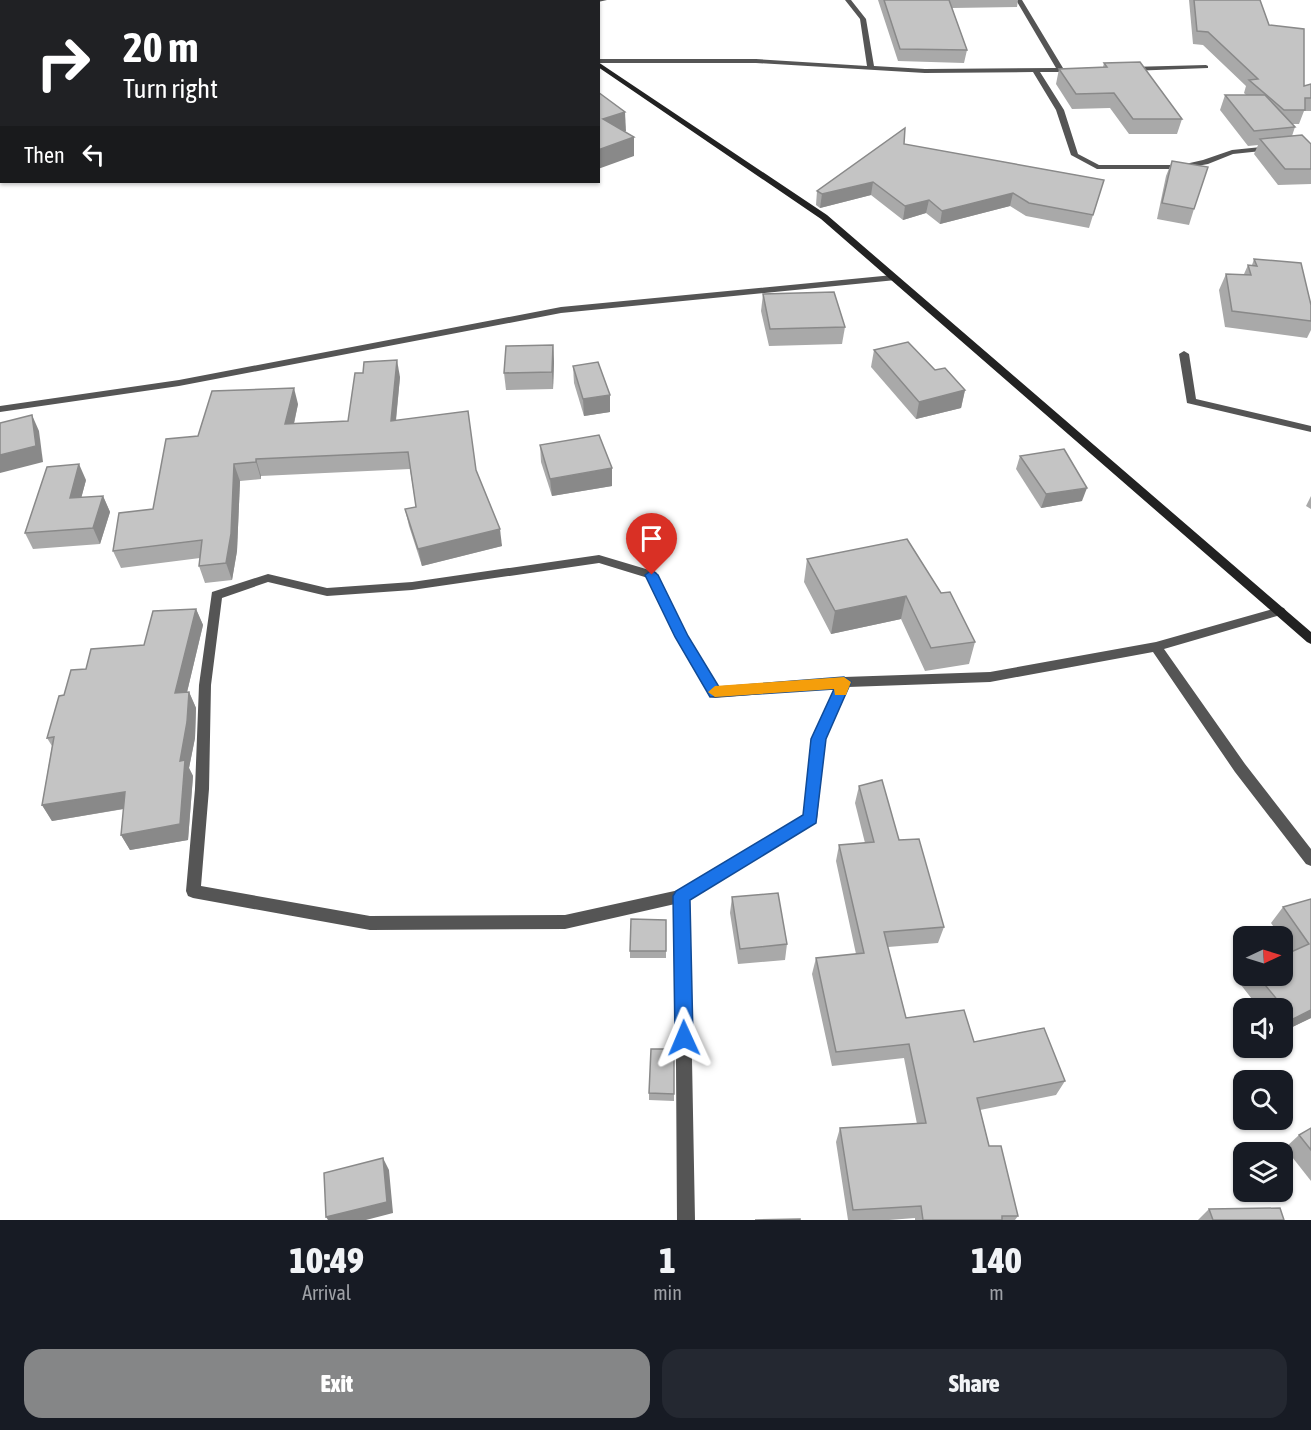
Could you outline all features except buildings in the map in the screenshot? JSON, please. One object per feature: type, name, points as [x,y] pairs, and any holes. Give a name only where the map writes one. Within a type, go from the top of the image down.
[{"type":"main road","points":[[600,63],[824,217],[1311,639]]},
{"type":"street","points":[[848,0],[863,19],[871,68]]},
{"type":"street","points":[[1019,0],[1061,70]]},
{"type":"street","points":[[600,62],[756,61],[925,71],[1083,69]]},
{"type":"street","points":[[1117,69],[1206,67]]},
{"type":"street","points":[[1035,70],[1060,110],[1075,154],[1097,167],[1181,167],[1205,162],[1232,152],[1277,148]]},
{"type":"street","points":[[0,409],[179,383],[561,310],[893,278]]},
{"type":"street","points":[[1184,354],[1191,401],[1311,429]]},
{"type":"street","points":[[844,682],[818,739],[810,819],[682,896],[565,922],[370,923],[193,891],[202,789],[205,685],[216,595],[268,578],[327,592],[412,586],[599,560],[652,575],[682,637],[716,693],[844,682],[990,677],[1156,647],[1280,611]]},
{"type":"street","points":[[1156,647],[1240,768],[1311,860]]},
{"type":"street","points":[[682,896],[686,1220]]},
{"type":"slow traffic","points":[[715,692],[844,682],[840,691]]},
{"type":"route","points":[[652,575],[682,637],[716,693],[844,682],[818,739],[810,819],[682,896],[684,1038]]}]
